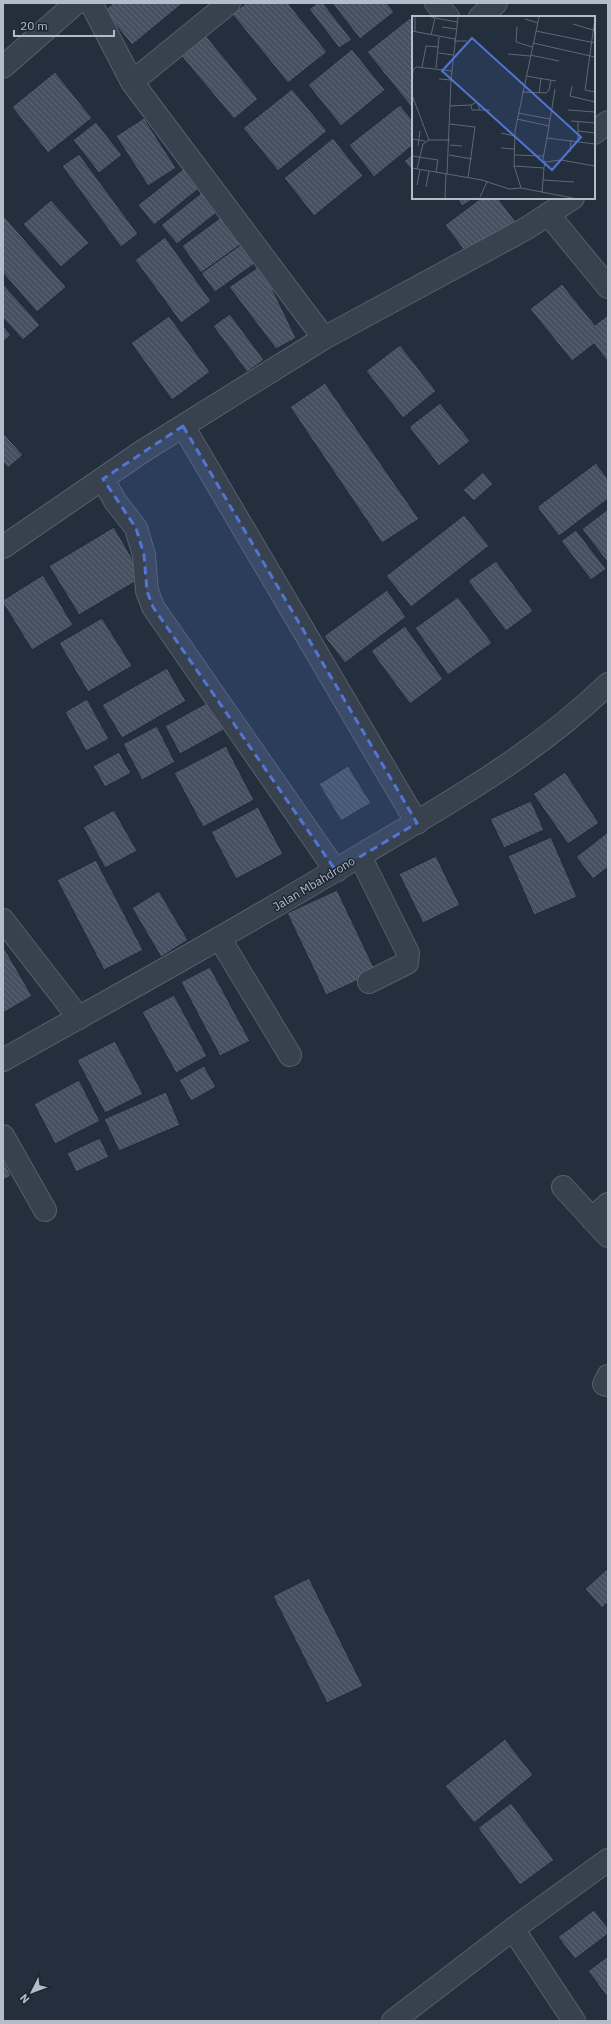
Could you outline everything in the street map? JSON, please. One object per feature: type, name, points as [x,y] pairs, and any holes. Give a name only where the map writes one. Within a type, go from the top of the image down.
[{"type":"street","points":[[3,67],[76,3]]},
{"type":"street","points":[[91,3],[132,82],[324,338]]},
{"type":"street","points":[[132,82],[229,3]]},
{"type":"street","points":[[436,3],[447,16]]},
{"type":"street","points":[[481,16],[496,3]]},
{"type":"street","points":[[595,132],[608,122]]},
{"type":"street","points":[[3,548],[183,426],[324,338],[527,228],[571,199]]},
{"type":"street","points":[[548,214],[608,287]]},
{"type":"street","points":[[183,426],[417,823]]},
{"type":"street","points":[[103,479],[115,501],[136,528],[144,555],[147,591],[153,607],[336,871]]},
{"type":"street","name":"Jalan Mbahdrono","points":[[3,1060],[220,939],[417,823],[496,774],[605,695]]},
{"type":"street","points":[[360,856],[408,953],[407,963],[369,982]]},
{"type":"street","points":[[3,920],[78,1018]]},
{"type":"street","points":[[220,939],[290,1055]]},
{"type":"street","points":[[3,1136],[45,1210]]},
{"type":"street","points":[[563,1187],[600,1211],[608,1236]]},
{"type":"street","points":[[608,1376],[604,1384],[608,1385]]},
{"type":"street","points":[[393,2021],[513,1929],[608,1860]]},
{"type":"street","points":[[513,1929],[574,2021]]},
{"type":"highlighted area","points":[[183,426],[417,823],[336,871],[153,607],[147,591],[144,555],[136,528],[103,479]]},
{"type":"building","points":[[113,3],[183,3],[132,45],[104,11]]},
{"type":"building","points":[[246,3],[288,3],[327,52],[288,83],[232,14]]},
{"type":"building","points":[[317,3],[323,3],[352,40],[339,48],[309,9]]},
{"type":"building","points":[[332,3],[387,3],[394,12],[360,39]]},
{"type":"building","points":[[410,18],[412,21],[412,108],[367,52]]},
{"type":"building","points":[[203,32],[258,99],[234,119],[178,52]]},
{"type":"building","points":[[352,49],[385,90],[341,126],[308,85]]},
{"type":"building","points":[[55,72],[92,118],[48,153],[12,107]]},
{"type":"building","points":[[292,89],[327,131],[278,171],[243,128]]},
{"type":"building","points":[[400,105],[412,120],[412,146],[374,177],[349,145]]},
{"type":"building","points":[[144,118],[176,168],[148,186],[116,136]]},
{"type":"building","points":[[96,122],[122,155],[99,173],[73,140]]},
{"type":"building","points":[[333,138],[363,176],[314,216],[284,178]]},
{"type":"building","points":[[79,154],[138,234],[121,247],[62,166]]},
{"type":"building","points":[[412,155],[412,170],[404,161]]},
{"type":"building","points":[[187,166],[202,186],[154,225],[138,205]]},
{"type":"building","points":[[205,190],[220,210],[177,244],[161,225]]},
{"type":"building","points":[[458,199],[473,199],[462,206]]},
{"type":"building","points":[[480,199],[499,199],[516,222],[469,257],[445,225]]},
{"type":"building","points":[[51,200],[89,243],[61,267],[23,224]]},
{"type":"building","points":[[3,215],[66,287],[37,312],[3,273]]},
{"type":"building","points":[[224,215],[243,243],[201,273],[182,246]]},
{"type":"building","points":[[165,237],[211,301],[181,323],[135,260]]},
{"type":"building","points":[[243,243],[257,262],[215,292],[201,273]]},
{"type":"building","points":[[261,265],[296,338],[276,349],[229,287]]},
{"type":"building","points":[[3,284],[40,325],[23,340],[3,318]]},
{"type":"building","points":[[562,284],[595,325],[608,315],[608,362],[594,344],[572,361],[530,309]]},
{"type":"building","points":[[230,314],[264,360],[247,372],[213,326]]},
{"type":"building","points":[[169,316],[210,372],[172,400],[131,343]]},
{"type":"building","points":[[3,326],[11,335],[3,342]]},
{"type":"building","points":[[400,345],[436,391],[403,418],[366,371]]},
{"type":"building","points":[[325,383],[419,519],[382,543],[290,407]]},
{"type":"building","points":[[440,403],[470,441],[439,466],[409,427]]},
{"type":"building","points":[[3,433],[23,455],[8,468],[3,462]]},
{"type":"building","points":[[596,463],[608,479],[608,499],[559,536],[537,507]]},
{"type":"building","points":[[483,472],[493,484],[474,501],[463,490]]},
{"type":"building","points":[[608,509],[608,563],[582,529]]},
{"type":"building","points":[[464,515],[489,546],[411,607],[386,576]]},
{"type":"building","points":[[114,527],[143,577],[79,615],[49,566]]},
{"type":"building","points":[[576,530],[606,569],[591,580],[561,541]]},
{"type":"building","points":[[496,561],[533,611],[506,631],[468,581]]},
{"type":"building","points":[[43,575],[73,625],[32,650],[3,603],[3,600]]},
{"type":"building","points":[[387,590],[406,617],[345,663],[324,636]]},
{"type":"building","points":[[458,597],[492,643],[448,675],[415,628]]},
{"type":"building","points":[[102,618],[132,666],[88,692],[59,643]]},
{"type":"building","points":[[405,626],[443,679],[410,704],[371,651]]},
{"type":"building","points":[[167,668],[186,701],[122,738],[102,705]]},
{"type":"building","points":[[87,699],[109,739],[86,751],[65,712]]},
{"type":"building","points":[[212,700],[227,728],[180,754],[165,726]]},
{"type":"building","points":[[157,726],[175,762],[142,780],[123,744]]},
{"type":"building","points":[[226,746],[254,800],[203,827],[174,773]]},
{"type":"building","points":[[119,752],[131,773],[105,787],[93,766]]},
{"type":"building","points":[[348,766],[371,803],[341,821],[319,784]]},
{"type":"building","points":[[565,772],[599,823],[568,844],[533,794]]},
{"type":"building","points":[[531,801],[544,830],[504,848],[490,819]]},
{"type":"building","points":[[258,807],[283,854],[236,879],[211,832]]},
{"type":"building","points":[[114,810],[137,851],[105,868],[83,827]]},
{"type":"building","points":[[608,832],[608,867],[593,879],[576,857]]},
{"type":"building","points":[[551,837],[577,897],[534,915],[508,856]]},
{"type":"building","points":[[436,856],[460,905],[423,923],[399,874]]},
{"type":"building","points":[[96,860],[143,950],[104,970],[57,880]]},
{"type":"building","points":[[337,890],[376,972],[326,995],[287,913]]},
{"type":"building","points":[[159,891],[188,940],[161,957],[132,908]]},
{"type":"building","points":[[3,946],[32,996],[3,1013]]},
{"type":"building","points":[[210,967],[250,1041],[220,1056],[181,982]]},
{"type":"building","points":[[174,995],[207,1056],[176,1073],[142,1012]]},
{"type":"building","points":[[115,1041],[143,1094],[105,1113],[77,1060]]},
{"type":"building","points":[[204,1066],[216,1087],[191,1101],[179,1080]]},
{"type":"building","points":[[79,1080],[100,1121],[55,1144],[34,1104]]},
{"type":"building","points":[[166,1092],[180,1125],[119,1151],[104,1119]]},
{"type":"building","points":[[100,1138],[109,1157],[76,1172],[67,1153]]},
{"type":"building","points":[[3,1159],[11,1176],[3,1180]]},
{"type":"building","points":[[608,1568],[608,1602],[602,1608],[585,1589]]},
{"type":"building","points":[[309,1578],[363,1686],[327,1703],[273,1596]]},
{"type":"building","points":[[505,1739],[533,1775],[474,1823],[445,1786]]},
{"type":"building","points":[[511,1803],[554,1860],[520,1885],[478,1828]]},
{"type":"building","points":[[594,1910],[608,1928],[608,1934],[575,1959],[558,1937]]},
{"type":"building","points":[[608,1956],[608,1998],[588,1971]]}]
